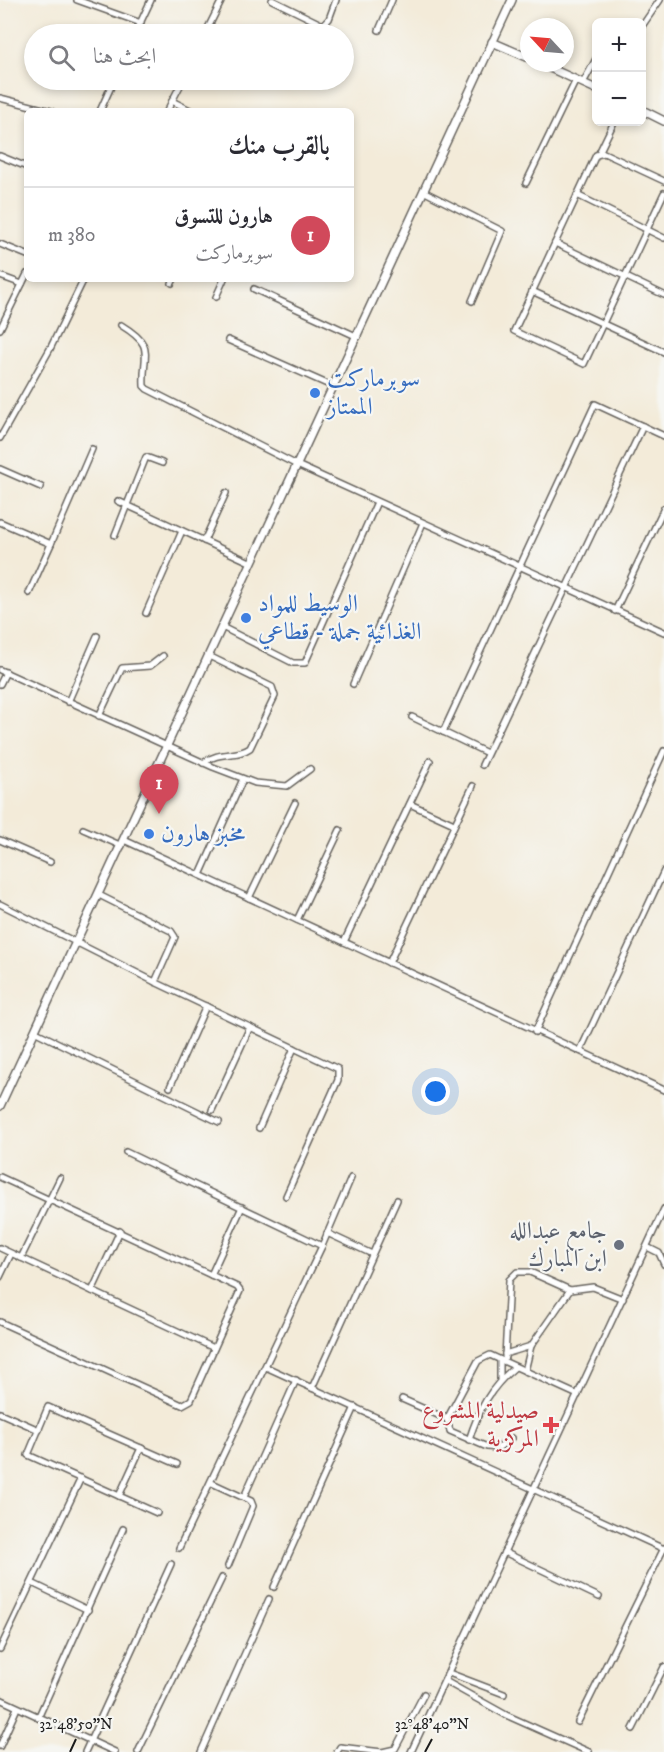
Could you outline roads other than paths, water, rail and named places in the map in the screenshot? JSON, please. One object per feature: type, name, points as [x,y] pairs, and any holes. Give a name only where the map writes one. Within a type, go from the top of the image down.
[{"type":"street","points":[[77,0],[141,23],[151,0]]},
{"type":"street","points":[[211,24],[222,0]]},
{"type":"street","points":[[272,0],[321,24]]},
{"type":"street","points":[[324,24],[329,19],[336,0]]},
{"type":"street","points":[[379,30],[392,0]]},
{"type":"street","points":[[0,1106],[358,337],[512,0]]},
{"type":"street","points":[[646,20],[660,0]]},
{"type":"street","points":[[492,42],[520,54]]},
{"type":"street","points":[[526,183],[579,82],[592,65]]},
{"type":"street","points":[[558,72],[592,88]]},
{"type":"street","points":[[101,108],[109,90]]},
{"type":"street","points":[[168,108],[178,90]]},
{"type":"street","points":[[0,98],[39,108]]},
{"type":"street","points":[[172,101],[186,108]]},
{"type":"street","points":[[646,112],[664,121]]},
{"type":"street","points":[[612,126],[577,195],[514,331],[584,364],[664,193]]},
{"type":"street","points":[[599,153],[664,182]]},
{"type":"street","points":[[0,156],[24,166]]},
{"type":"street","points":[[423,191],[502,231],[472,301]]},
{"type":"street","points":[[577,195],[664,238]]},
{"type":"street","points":[[555,243],[664,295]]},
{"type":"street","points":[[0,244],[24,254]]},
{"type":"street","points":[[0,276],[22,284]]},
{"type":"street","points":[[0,329],[24,280]]},
{"type":"street","points":[[0,438],[50,349],[83,282]]},
{"type":"street","points":[[216,297],[223,282]]},
{"type":"street","points":[[254,289],[358,337]]},
{"type":"street","points":[[532,291],[664,352]]},
{"type":"street","points":[[121,325],[143,343],[147,361],[144,386],[147,389],[297,465],[565,589],[664,632]]},
{"type":"street","points":[[228,340],[334,387]]},
{"type":"street","points":[[442,732],[595,404],[664,436]]},
{"type":"street","points":[[482,765],[643,426]]},
{"type":"street","points":[[29,593],[93,449]]},
{"type":"street","points":[[115,535],[146,457],[162,463]]},
{"type":"street","points":[[0,469],[41,487]]},
{"type":"street","points":[[204,541],[226,493]]},
{"type":"street","points":[[117,501],[252,563]]},
{"type":"street","points":[[222,627],[293,663],[305,663],[377,502]]},
{"type":"street","points":[[615,611],[664,508]]},
{"type":"street","points":[[0,522],[51,544]]},
{"type":"street","points":[[353,684],[423,523]]},
{"type":"street","points":[[146,613],[182,531]]},
{"type":"street","points":[[68,702],[97,636]]},
{"type":"street","points":[[99,716],[122,668],[150,666],[163,656]]},
{"type":"street","points":[[203,763],[212,756],[239,753],[250,748],[275,696],[272,687],[209,656]]},
{"type":"street","points":[[0,684],[3,671],[203,763],[269,787],[287,786],[310,769]]},
{"type":"street","points":[[412,717],[487,753]]},
{"type":"street","points":[[535,1032],[664,751]]},
{"type":"street","points":[[344,942],[430,761]]},
{"type":"street","points":[[200,875],[243,779]]},
{"type":"street","points":[[389,963],[473,786]]},
{"type":"street","points":[[249,898],[295,803]]},
{"type":"street","points":[[410,804],[454,824]]},
{"type":"street","points":[[83,828],[200,875],[664,1090]]},
{"type":"street","points":[[297,921],[340,831]]},
{"type":"street","points":[[0,840],[50,862]]},
{"type":"street","points":[[580,1052],[664,871]]},
{"type":"street","points":[[99,895],[171,931],[175,937],[155,982]]},
{"type":"street","points":[[0,904],[155,982],[338,1069],[339,1074],[286,1196]]},
{"type":"street","points":[[170,1087],[206,1006]]},
{"type":"street","points":[[212,1110],[250,1027]]},
{"type":"street","points":[[36,1032],[219,1122]]},
{"type":"street","points":[[259,1128],[294,1048]]},
{"type":"street","points":[[126,1152],[322,1246]]},
{"type":"street","points":[[0,1177],[120,1231],[240,1291],[191,1400],[182,1404],[0,1322]]},
{"type":"street","points":[[21,1258],[60,1178]]},
{"type":"street","points":[[179,1548],[266,1367],[351,1178]]},
{"type":"street","points":[[312,1388],[397,1200]]},
{"type":"street","points":[[211,1275],[242,1208]]},
{"type":"street","points":[[411,1752],[664,1210]]},
{"type":"street","points":[[92,1291],[120,1231]]},
{"type":"street","points":[[327,1233],[372,1254]]},
{"type":"street","points":[[0,1248],[214,1348]]},
{"type":"street","points":[[647,1248],[659,1252],[664,1264]]},
{"type":"street","points":[[0,1277],[11,1254]]},
{"type":"street","points":[[500,1379],[505,1354],[506,1297],[509,1280],[517,1272],[530,1272],[570,1290],[593,1287],[623,1299]]},
{"type":"street","points":[[525,1371],[531,1346],[570,1290]]},
{"type":"street","points":[[505,1354],[531,1346]]},
{"type":"street","points":[[511,1438],[498,1448],[470,1440],[450,1431],[447,1419],[478,1360],[490,1355],[578,1395]]},
{"type":"street","points":[[266,1367],[534,1487],[664,1549],[578,1722]]},
{"type":"street","points":[[470,1440],[488,1395],[500,1379],[515,1367]]},
{"type":"street","points":[[244,1497],[296,1380]]},
{"type":"street","points":[[402,1400],[447,1419]]},
{"type":"street","points":[[157,1513],[27,1455],[48,1407],[177,1464]]},
{"type":"street","points":[[274,1587],[355,1407]]},
{"type":"street","points":[[0,1413],[39,1430]]},
{"type":"street","points":[[119,1496],[141,1448]]},
{"type":"street","points":[[0,1649],[81,1478]]},
{"type":"street","points":[[212,1482],[244,1497],[253,1506],[228,1566]]},
{"type":"street","points":[[38,1718],[123,1529]]},
{"type":"street","points":[[504,1552],[598,1598]]},
{"type":"street","points":[[85,1752],[171,1564]]},
{"type":"street","points":[[138,1752],[222,1578]]},
{"type":"street","points":[[32,1582],[88,1610]]},
{"type":"street","points":[[201,1752],[269,1599]]},
{"type":"street","points":[[633,1729],[664,1667]]},
{"type":"street","points":[[448,1673],[504,1694]]},
{"type":"street","points":[[445,1682],[506,1715],[590,1752]]},
{"type":"street","points":[[337,1752],[340,1747],[382,1752],[394,1749],[424,1694]]},
{"type":"street","points":[[0,1699],[114,1752]]},
{"type":"street","points":[[0,1746],[17,1708]]},
{"type":"place","name":"سوبرماركت الممتاز","points":[[315,393]]},
{"type":"place","name":"الوسيط للمواد الغذائية جملة - قطاعي","points":[[246,618]]},
{"type":"place","name":"هارون للتسوق","points":[[159,814]]},
{"type":"place","name":"مخبز هارون","points":[[149,834]]},
{"type":"place","name":"جامع عبدالله ابن المبارك","points":[[619,1245]]},
{"type":"place","name":"صيدلية المشروع المركزية","points":[[551,1425]]}]
